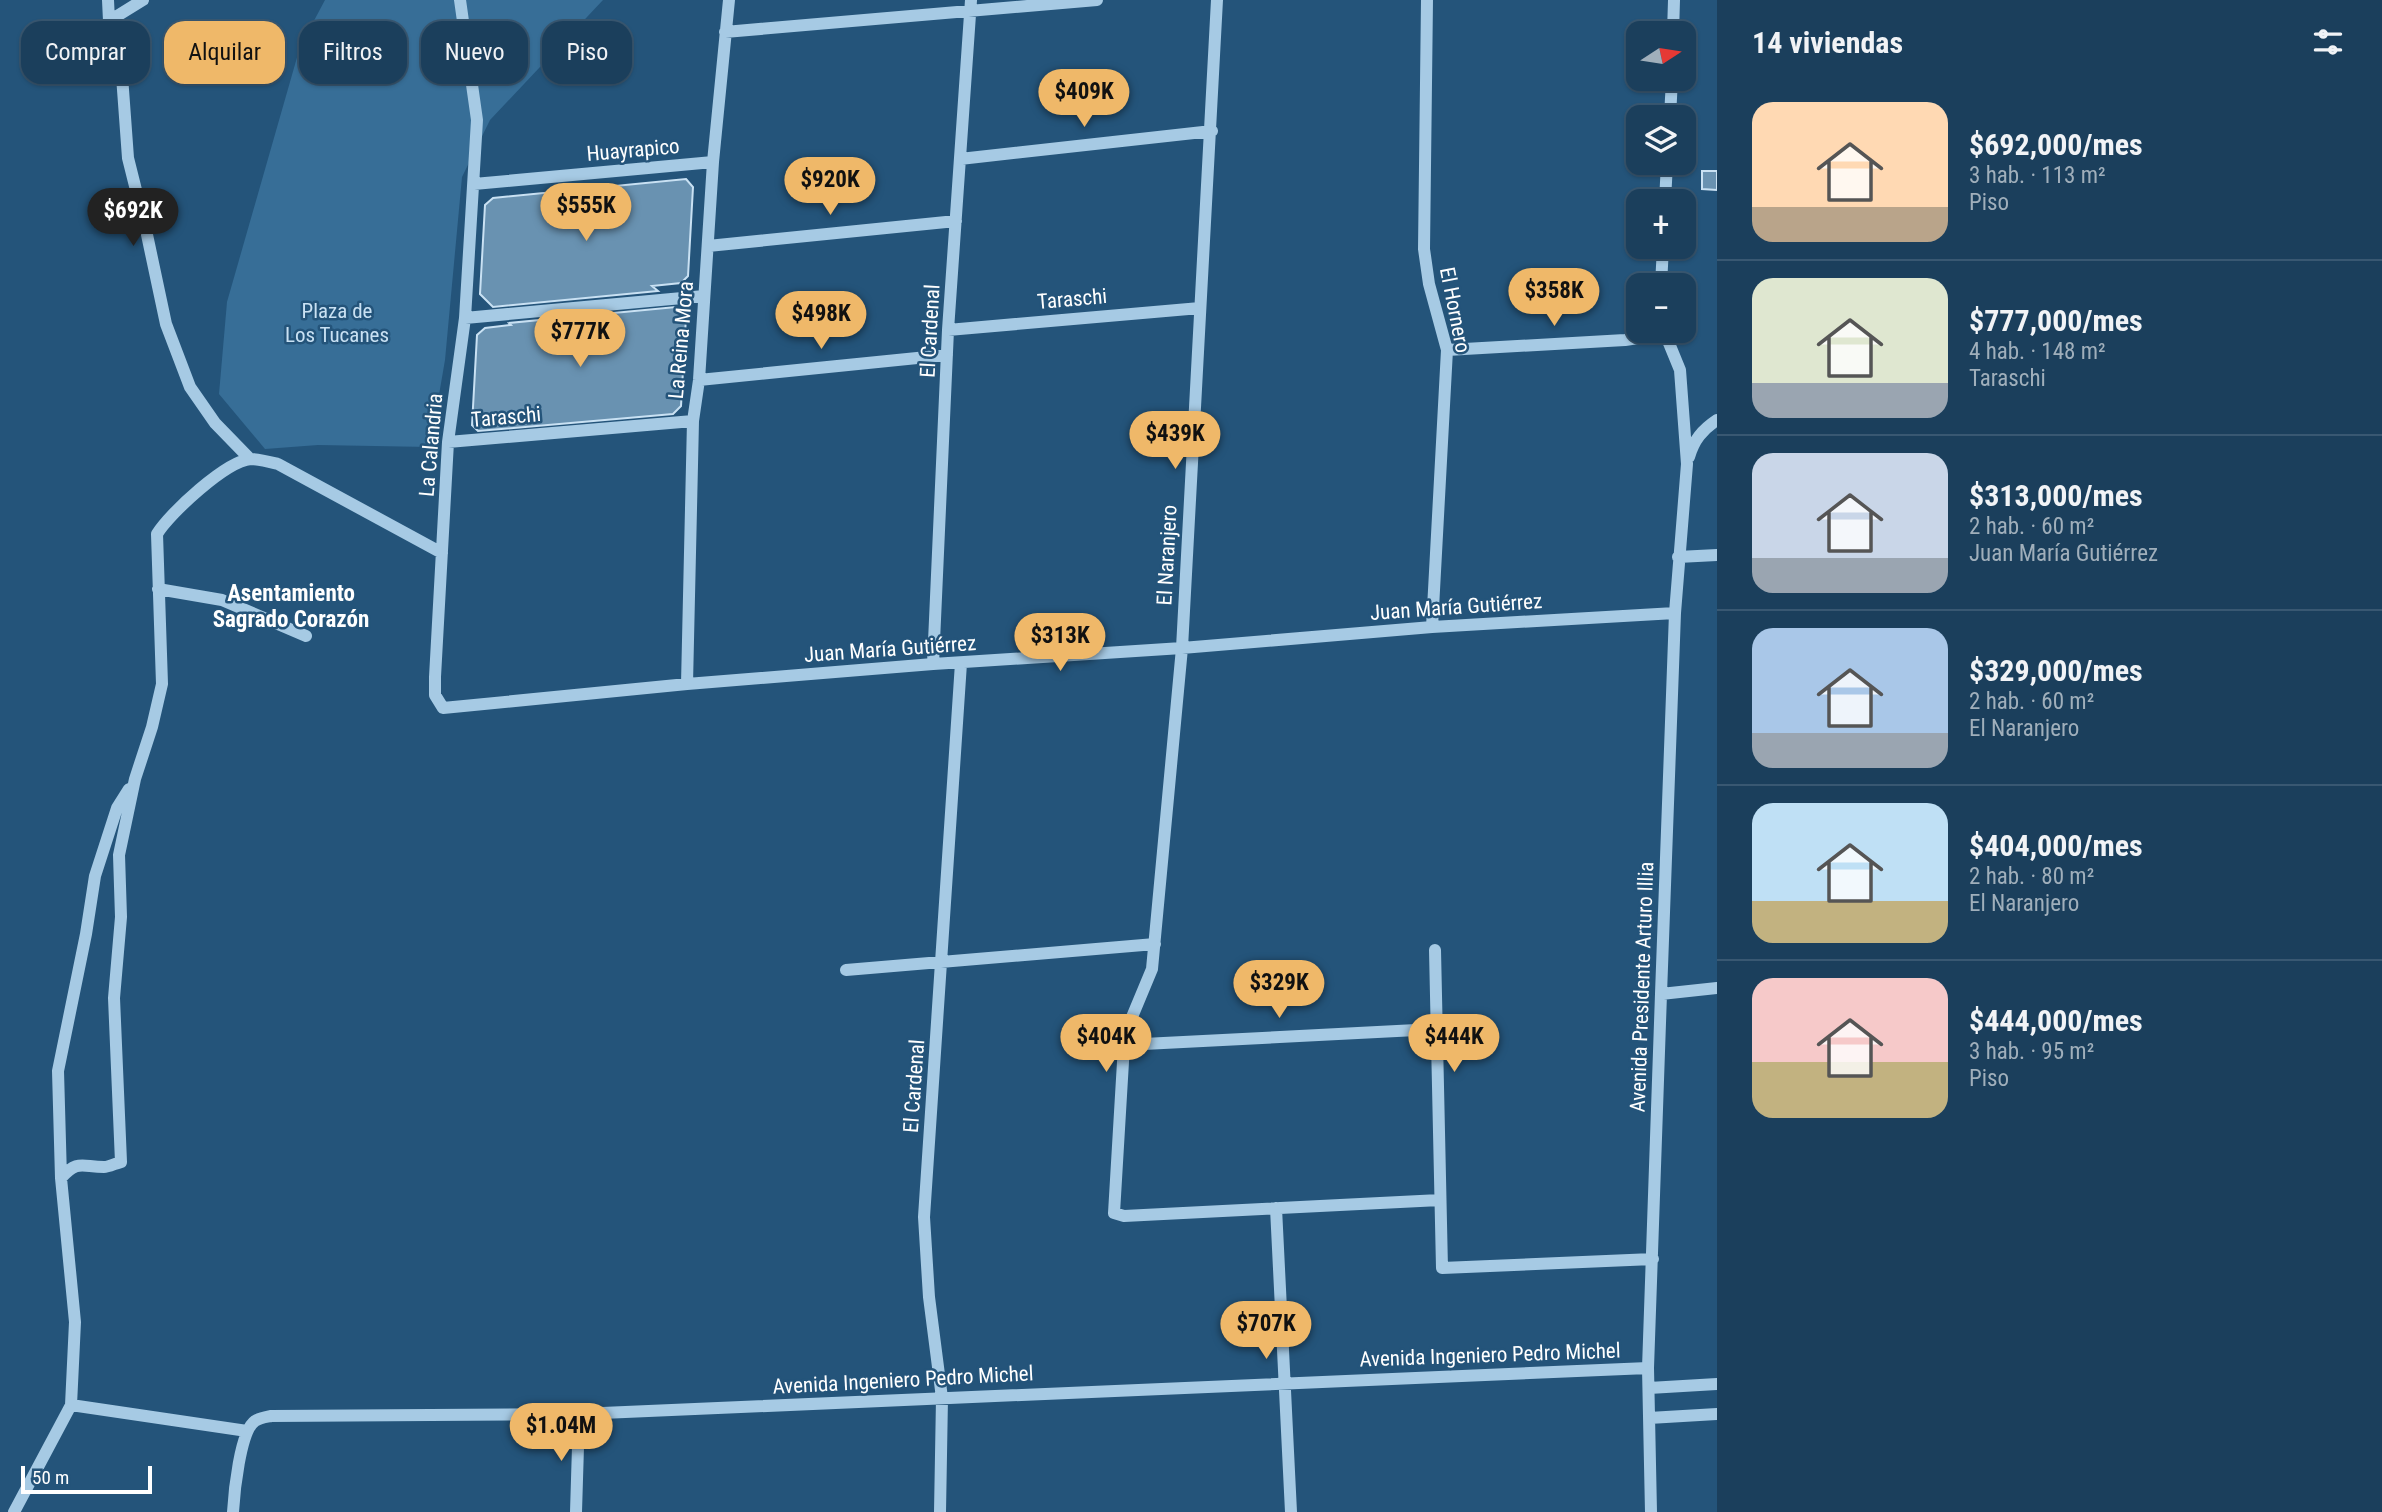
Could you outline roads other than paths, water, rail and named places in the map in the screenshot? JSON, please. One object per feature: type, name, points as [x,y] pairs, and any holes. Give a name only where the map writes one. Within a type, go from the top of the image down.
[{"type":"street","points":[[108,0],[109,21],[143,0]]},
{"type":"street","name":"La Calandria","points":[[443,708],[435,695],[435,677],[448,442],[465,318],[477,120],[460,0]]},
{"type":"street","name":"La Reina Mora","points":[[687,684],[693,421],[699,380],[713,162],[729,0]]},
{"type":"street","points":[[725,32],[971,6],[1097,0]]},
{"type":"street","name":"El Naranjero","points":[[1217,0],[1182,648],[1152,968],[1124,1045],[1114,1213],[1124,1216],[1276,1208]]},
{"type":"street","name":"El Hornero","points":[[1427,0],[1424,249],[1429,284],[1447,350],[1432,627]]},
{"type":"street","points":[[1674,0],[1674,21]]},
{"type":"street","name":"El Cardenal","points":[[933,664],[948,330],[971,6]]},
{"type":"street","points":[[123,84],[128,158],[166,324],[190,387],[215,423],[250,459]]},
{"type":"street","points":[[960,159],[1212,131]]},
{"type":"street","name":"Huayrapico","points":[[474,184],[713,162]]},
{"type":"street","points":[[708,246],[956,221]]},
{"type":"street","points":[[465,318],[704,296]]},
{"type":"street","name":"Taraschi","points":[[948,330],[1200,308]]},
{"type":"street","points":[[1447,350],[1626,340]]},
{"type":"street","points":[[1669,343],[1680,370],[1687,464]]},
{"type":"street","points":[[699,380],[947,355]]},
{"type":"street","points":[[1687,464],[1693,444],[1703,429],[1717,420]]},
{"type":"street","name":"Taraschi","points":[[448,442],[693,421]]},
{"type":"street","points":[[61,1178],[70,1167],[89,1164],[105,1167],[121,1162],[114,998],[121,917],[119,855],[135,779],[152,727],[162,684],[157,534],[167,517],[223,471],[250,459],[278,464],[442,553]]},
{"type":"street","name":"Avenida Presidente Arturo Illia","points":[[1651,1512],[1648,1368],[1675,613],[1687,464]]},
{"type":"street","points":[[1678,557],[1717,555]]},
{"type":"street","points":[[158,589],[222,600],[306,636]]},
{"type":"street","name":"Juan María Gutiérrez","points":[[443,708],[933,664],[1182,648],[1432,627],[1675,613]]},
{"type":"street","name":"El Cardenal","points":[[940,1512],[942,1398],[929,1297],[924,1217],[961,663]]},
{"type":"street","points":[[14,1512],[71,1405],[75,1322],[61,1178],[58,1071],[102,849],[117,808],[135,779]]},
{"type":"street","points":[[846,970],[1155,944]]},
{"type":"street","points":[[1435,950],[1442,1268],[1653,1259]]},
{"type":"street","points":[[1661,994],[1717,988]]},
{"type":"street","points":[[1124,1045],[1436,1029]]},
{"type":"street","points":[[1291,1512],[1276,1208],[1440,1200]]},
{"type":"street","name":"Avenida Ingeniero Pedro Michel","points":[[247,1431],[253,1422],[271,1416],[579,1414],[1648,1368]]},
{"type":"street","points":[[1649,1388],[1717,1384]]},
{"type":"street","points":[[71,1405],[247,1431],[234,1480],[233,1512]]},
{"type":"street","points":[[576,1512],[579,1414]]},
{"type":"street","points":[[1649,1418],[1717,1414]]},
{"type":"district","name":"Asentamiento Sagrado Corazón","points":[[291,606]]},
{"type":"park label","name":"Plaza de Los Tucanes","points":[[337,323]]}]
